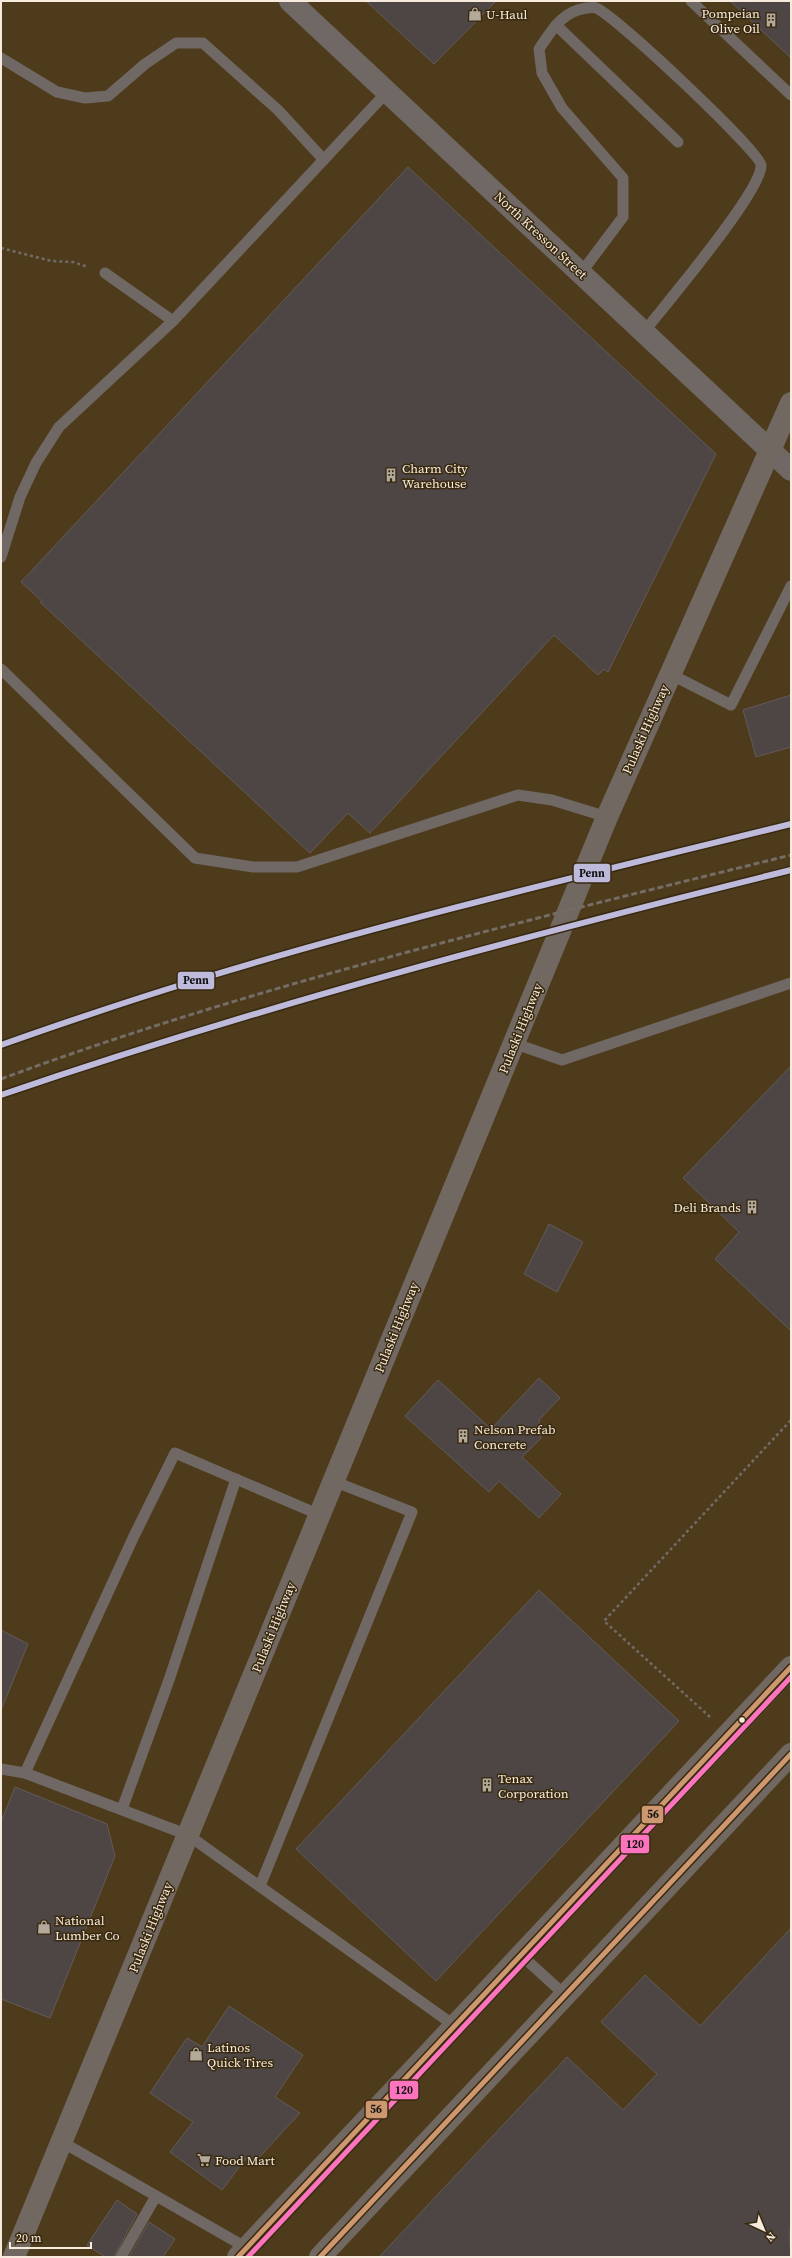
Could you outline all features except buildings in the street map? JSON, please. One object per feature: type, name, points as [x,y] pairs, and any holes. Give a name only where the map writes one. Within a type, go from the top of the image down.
[{"type":"main road","name":"Pulaski Highway","points":[[14,2257],[607,817],[769,449],[791,403]]},
{"type":"main road","points":[[242,2252],[791,1667]]},
{"type":"main road","points":[[320,2257],[791,1754]]},
{"type":"street","name":"North Kresson Street","points":[[290,1],[791,470]]},
{"type":"lane","points":[[691,1],[791,95]]},
{"type":"lane","points":[[581,273],[623,217],[623,178],[562,108],[542,73],[539,49],[556,25],[575,9],[595,7],[615,20],[728,126],[755,155],[761,164],[759,177],[734,217],[644,332]]},
{"type":"lane","points":[[556,25],[678,142]]},
{"type":"lane","points":[[1,58],[57,92],[85,98],[108,96],[145,64],[176,43],[203,43],[278,110],[324,160]]},
{"type":"lane","points":[[1,557],[20,497],[36,463],[59,427],[173,321],[387,92]]},
{"type":"lane","points":[[105,273],[173,321]]},
{"type":"lane","points":[[670,674],[731,705],[791,586]]},
{"type":"lane","points":[[1,668],[194,858],[253,867],[297,867],[518,795],[552,800],[607,817]]},
{"type":"lane","points":[[513,1043],[562,1060],[791,983]]},
{"type":"lane","points":[[25,1773],[134,1536],[175,1453],[320,1515]]},
{"type":"lane","points":[[122,1809],[170,1680],[236,1479]]},
{"type":"lane","points":[[260,1886],[412,1512],[333,1481]]},
{"type":"lane","points":[[1,1769],[25,1773],[188,1834],[455,2026]]},
{"type":"lane","points":[[521,1955],[565,1995]]},
{"type":"lane","points":[[62,2142],[156,2196],[242,2252]]},
{"type":"lane","points":[[121,2257],[156,2196]]},
{"type":"path","points":[[1,248],[51,261],[73,262],[105,273]]},
{"type":"path","points":[[729,1734],[604,1621],[791,1420]]},
{"type":"shaded area","points":[[1,1],[791,1],[791,2257],[1,2257]]},
{"type":"railway","points":[[1,1079],[195,1013],[294,984],[393,956],[591,904],[791,855]]},
{"type":"transit line","name":"Penn","points":[[1,1045],[99,1011],[172,988],[345,937],[567,879],[791,824]]},
{"type":"transit line","name":"Penn","points":[[1,1095],[99,1062],[295,1002],[592,920],[791,870]]},
{"type":"transit line","name":"56","points":[[238,2257],[791,1667]]},
{"type":"transit line","name":"120","points":[[248,2257],[791,1677]]},
{"type":"transit line","name":"56","points":[[320,2257],[791,1754]]},
{"type":"place","name":"U-Haul","points":[[475,14]]},
{"type":"place","name":"Pompeian Olive Oil","points":[[771,20]]},
{"type":"place","name":"Charm City Warehouse","points":[[391,475]]},
{"type":"place","name":"Deli Brands","points":[[752,1207]]},
{"type":"place","name":"Nelson Prefab Concrete","points":[[463,1436]]},
{"type":"place","name":"Tenax Corporation","points":[[487,1785]]},
{"type":"place","name":"National Lumber Co","points":[[44,1927]]},
{"type":"place","name":"Latinos Quick Tires","points":[[196,2054]]},
{"type":"place","name":"Food Mart","points":[[204,2160]]}]
